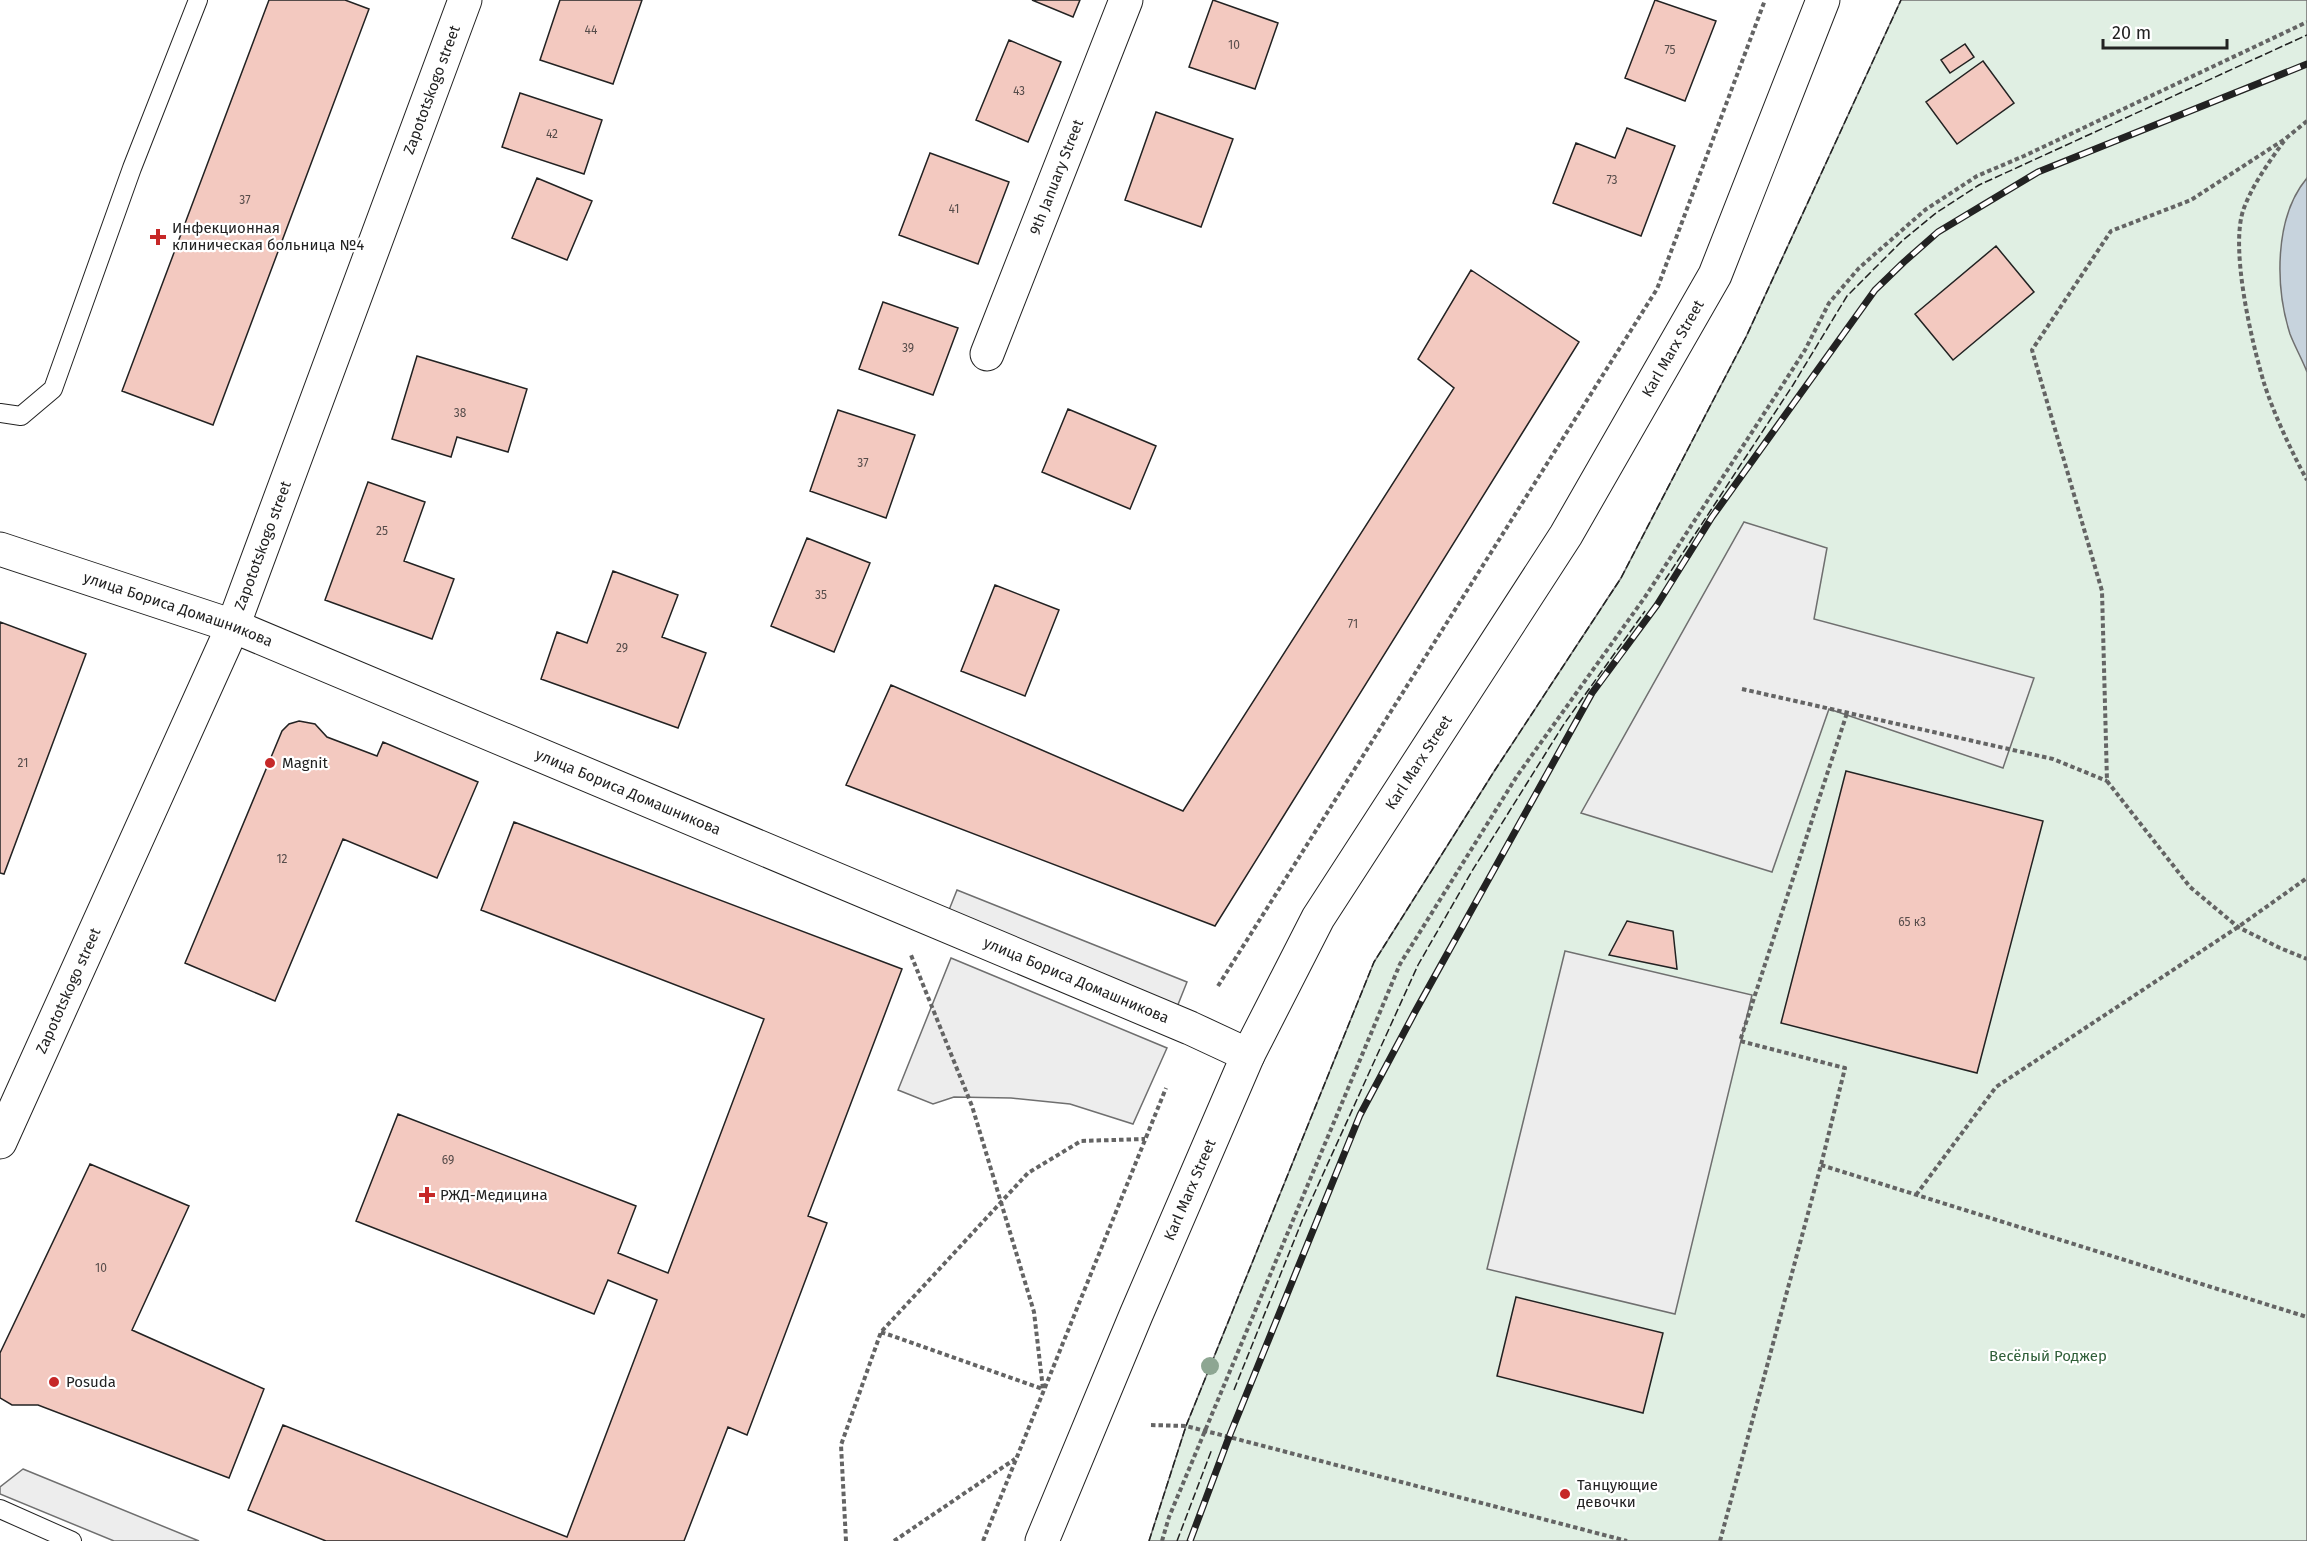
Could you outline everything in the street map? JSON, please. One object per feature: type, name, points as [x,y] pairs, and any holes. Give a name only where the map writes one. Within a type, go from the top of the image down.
[{"type":"street","name":"Zapototskogo street","points":[[0,1142],[233,626],[465,0]]},
{"type":"street","name":"9th January Street","points":[[987,354],[1126,0]]},
{"type":"street","name":"Karl Marx Street","points":[[1042,1541],[1248,1055],[1318,918],[1566,535],[1715,275],[1823,0]]},
{"type":"street","name":"улица Бориса Домашникова","points":[[0,549],[233,626],[1248,1055]]},
{"type":"lane","points":[[0,413],[21,416],[53,389],[132,168],[198,0]]},
{"type":"lane","points":[[0,1509],[72,1541]]},
{"type":"path","points":[[1218,986],[1658,289],[1765,0]]},
{"type":"path","points":[[1162,1541],[1169,1517],[1400,964],[1517,776],[1645,597],[1778,392],[1829,303],[1859,268],[1891,239],[1926,210],[1977,176],[2307,22]]},
{"type":"path","points":[[2107,781],[2102,591],[2032,350],[2111,231],[2191,200],[2285,139],[2307,121]]},
{"type":"path","points":[[2285,139],[2260,175],[2243,210],[2238,254],[2245,301],[2264,385],[2307,480]]},
{"type":"path","points":[[1742,689],[2053,759],[2107,781],[2190,887],[2238,927],[2307,959]]},
{"type":"path","points":[[1720,1541],[1845,1068],[1740,1041],[1847,713]]},
{"type":"path","points":[[1916,1195],[1996,1087],[2238,927],[2307,878]]},
{"type":"path","points":[[911,955],[972,1106],[1034,1312],[1043,1389]]},
{"type":"path","points":[[983,1541],[1166,1088]]},
{"type":"path","points":[[846,1541],[841,1445],[881,1332],[1028,1173],[1081,1142],[1145,1139]]},
{"type":"path","points":[[1821,1165],[2307,1317]]},
{"type":"path","points":[[881,1332],[1043,1389]]},
{"type":"path","points":[[1151,1425],[1186,1426],[1627,1541]]},
{"type":"path","points":[[894,1541],[1016,1459]]},
{"type":"green space","name":"Весёлый Роджер","points":[[1901,0],[2307,0],[2307,1541],[1149,1541],[1186,1426],[1374,962],[1495,770],[1621,578],[1746,337]]},
{"type":"shaded area","points":[[2307,178],[2307,372],[2290,334],[2285,315],[2280,253],[2288,212]]},
{"type":"shaded area","points":[[1744,522],[1827,548],[1814,619],[2034,678],[2003,768],[1829,709],[1772,872],[1581,813]]},
{"type":"shaded area","points":[[957,890],[1187,982],[1177,1007],[947,915]]},
{"type":"shaded area","points":[[1565,951],[1752,995],[1675,1314],[1487,1269]]},
{"type":"shaded area","points":[[951,958],[1167,1048],[1133,1124],[1070,1104],[1011,1098],[954,1097],[933,1104],[898,1090]]},
{"type":"shaded area","points":[[23,1469],[199,1541],[114,1541],[0,1494],[0,1487]]},
{"type":"building","points":[[269,0],[345,0],[369,9],[213,425],[122,391]]},
{"type":"building","points":[[560,0],[642,0],[613,84],[540,60]]},
{"type":"building","points":[[1032,0],[1080,0],[1073,17]]},
{"type":"building","points":[[1213,0],[1278,23],[1255,89],[1189,67]]},
{"type":"building","points":[[1655,0],[1716,21],[1685,101],[1625,78]]},
{"type":"building","points":[[1009,40],[1061,62],[1028,142],[976,120]]},
{"type":"building","points":[[1965,44],[1974,57],[1950,73],[1941,60]]},
{"type":"building","points":[[1983,61],[2014,103],[1957,144],[1926,102]]},
{"type":"building","points":[[520,93],[602,120],[584,174],[502,147]]},
{"type":"building","points":[[1156,112],[1233,139],[1201,227],[1125,200]]},
{"type":"building","points":[[1627,128],[1675,146],[1641,236],[1553,203],[1576,143],[1615,158]]},
{"type":"building","points":[[930,153],[1009,182],[978,264],[899,235]]},
{"type":"building","points":[[537,178],[592,201],[567,260],[512,238]]},
{"type":"building","points":[[1996,246],[2034,292],[1953,360],[1915,314]]},
{"type":"building","points":[[1471,270],[1579,342],[1215,926],[846,785],[891,685],[1183,811],[1454,388],[1418,359]]},
{"type":"building","points":[[883,302],[958,328],[933,395],[859,369]]},
{"type":"building","points":[[417,356],[527,389],[508,452],[457,437],[451,457],[392,439]]},
{"type":"building","points":[[1068,409],[1156,446],[1130,509],[1042,472]]},
{"type":"building","points":[[838,410],[915,435],[886,518],[810,491]]},
{"type":"building","points":[[368,482],[425,502],[404,561],[454,579],[432,639],[325,600]]},
{"type":"building","points":[[807,538],[870,563],[834,652],[771,626]]},
{"type":"building","points":[[613,571],[678,595],[662,637],[706,653],[678,728],[541,679],[557,632],[587,643]]},
{"type":"building","points":[[995,585],[1059,610],[1025,696],[961,671]]},
{"type":"building","points":[[0,622],[86,654],[4,874],[0,873]]},
{"type":"building","points":[[299,721],[315,724],[327,737],[377,756],[383,742],[478,782],[437,878],[343,839],[275,1001],[185,963],[282,731],[289,724]]},
{"type":"building","points":[[1846,771],[2043,821],[1977,1073],[1781,1023]]},
{"type":"building","points":[[514,822],[902,969],[808,1216],[827,1223],[747,1435],[728,1427],[684,1541],[326,1541],[248,1510],[283,1425],[567,1537],[657,1300],[608,1280],[594,1314],[356,1221],[398,1114],[636,1206],[618,1253],[668,1273],[764,1019],[481,910]]},
{"type":"building","points":[[1627,921],[1673,931],[1677,969],[1609,955]]},
{"type":"building","points":[[90,1164],[189,1206],[132,1330],[264,1389],[229,1478],[38,1405],[12,1405],[0,1398],[0,1353]]},
{"type":"building","points":[[1516,1297],[1663,1333],[1643,1413],[1497,1376]]},
{"type":"railway","points":[[1190,1541],[1229,1437],[1360,1115],[1416,1010],[1592,693],[1657,605],[1712,517],[1875,290],[1938,232],[2038,172],[2307,64]]},
{"type":"fence","points":[[1149,1541],[1186,1426],[1374,962],[1495,770],[1621,578],[1746,337],[1901,0]]},
{"type":"fence","points":[[1665,580],[1793,385],[1847,296],[1902,241],[1936,213],[1979,185],[2307,35]]},
{"type":"fence","points":[[1234,1390],[1304,1216],[1418,965],[1472,871],[1564,724],[1645,611]]},
{"type":"fence","points":[[1177,1541],[1212,1449]]},
{"type":"place","name":"Инфекционная клиническая больница №4","points":[[158,237]]},
{"type":"place","name":"Magnit","points":[[270,763]]},
{"type":"place","name":"РЖД-Медицина","points":[[427,1195]]},
{"type":"place","name":"Posuda","points":[[54,1382]]},
{"type":"place","name":"Танцующие девочки","points":[[1565,1494]]}]
